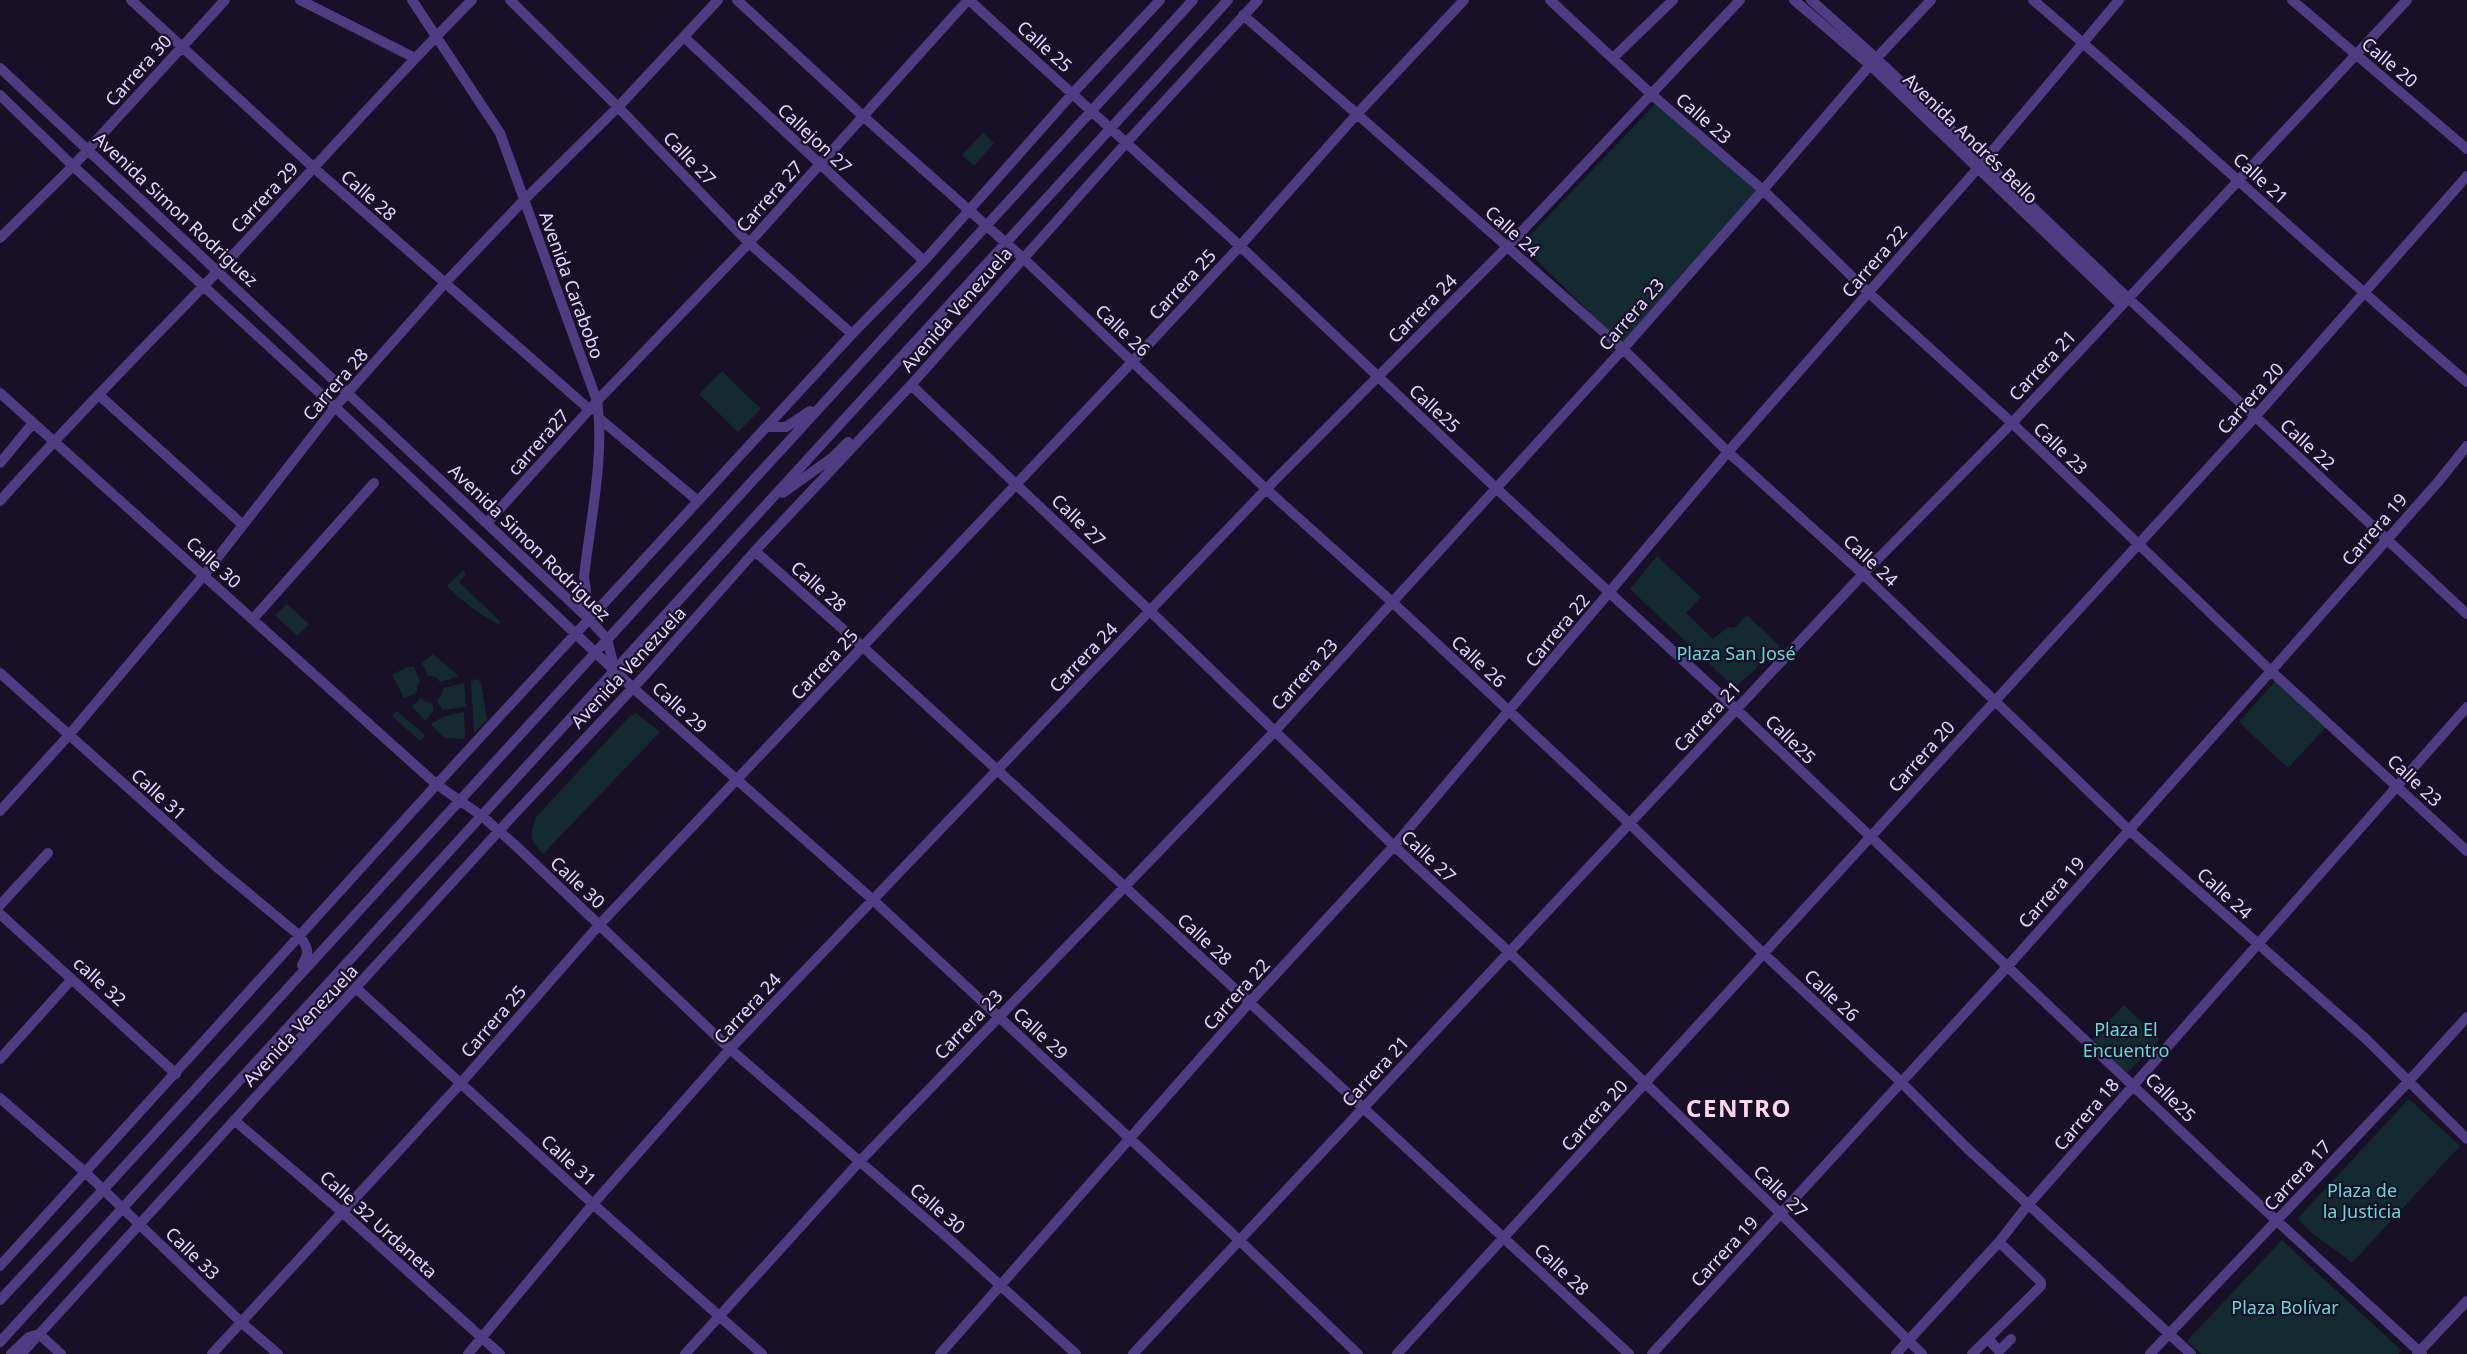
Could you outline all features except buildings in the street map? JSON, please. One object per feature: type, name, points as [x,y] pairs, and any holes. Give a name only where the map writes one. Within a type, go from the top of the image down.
[{"type":"street","name":"Calle 28","points":[[132,0],[314,168],[445,284],[593,406]]},
{"type":"street","name":"Carrera 30","points":[[0,238],[73,166],[225,0]]},
{"type":"street","points":[[300,0],[415,58]]},
{"type":"street","name":"Avenida Carabobo","points":[[412,0],[496,124],[593,406],[600,418],[584,577],[585,591],[579,609]]},
{"type":"street","name":"Carrera 29","points":[[0,501],[54,440],[217,272],[415,58],[472,0]]},
{"type":"street","name":"Calle 27","points":[[510,0],[618,107],[749,243],[852,333]]},
{"type":"street","name":"Carrera 28","points":[[0,811],[69,735],[204,575],[335,407],[523,201],[618,107],[718,0]]},
{"type":"street","name":"Calle 26","points":[[737,0],[864,117],[1023,258],[1266,489],[1391,601],[1629,823],[1901,1082],[2027,1206],[2191,1354]]},
{"type":"street","name":"Carrera 27","points":[[593,406],[749,243],[968,0]]},
{"type":"street","name":"Calle 25","points":[[968,0],[1110,129]]},
{"type":"street","points":[[0,1266],[438,783],[852,333],[924,261],[1073,93],[1160,0]]},
{"type":"street","name":"Avenida Venezuela","points":[[0,1300],[1193,0]]},
{"type":"street","name":"Avenida Venezuela","points":[[0,1342],[1228,0]]},
{"type":"street","name":"Avenida Venezuela","points":[[21,1354],[755,551],[911,385],[1023,258],[1130,147],[1258,0]]},
{"type":"street","name":"Carrera 25","points":[[212,1354],[460,1084],[600,924],[1132,362],[1240,246],[1357,114],[1464,0]]},
{"type":"street","name":"Calle 23","points":[[1550,0],[1651,94],[1763,190],[1869,292],[2012,423],[2271,671],[2467,851]]},
{"type":"street","points":[[1613,58],[1673,0]]},
{"type":"street","name":"Carrera 24","points":[[468,1354],[483,1339],[593,1204],[730,1049],[1266,489],[1507,247],[1740,0]]},
{"type":"street","name":"Avenida Andrés Bello","points":[[1794,0],[1873,61]]},
{"type":"street","name":"Avenida Andrés Bello","points":[[1811,0],[2124,302]]},
{"type":"street","name":"Carrera 23","points":[[685,1354],[860,1161],[1275,731],[1623,349],[1873,61],[1931,0]]},
{"type":"street","name":"Calle 21","points":[[2033,0],[2238,179],[2364,294],[2467,382]]},
{"type":"street","name":"Carrera 22","points":[[940,1354],[999,1284],[1249,1003],[1394,846],[1728,452],[1982,164],[2119,0]]},
{"type":"street","name":"Calle 20","points":[[2292,0],[2467,149]]},
{"type":"street","name":"Carrera 21","points":[[1133,1354],[1238,1239],[1363,1109],[1863,574],[2012,423],[2407,0]]},
{"type":"street","name":"Calle 24","points":[[1243,15],[1623,349],[1728,452],[1863,574],[2129,830],[2366,1039],[2467,1139]]},
{"type":"street","name":"Callejon 27","points":[[684,37],[924,261]]},
{"type":"street","name":"Avenida Simon Rodriguez","points":[[0,68],[590,619],[608,639],[616,671]]},
{"type":"street","name":"Avenida Simon Rodriguez","points":[[0,95],[73,166],[204,284],[616,671]]},
{"type":"street","name":"Calle25","points":[[1110,129],[1240,246],[1497,489],[1736,709],[1869,838],[2419,1353]]},
{"type":"street","name":"Carrera 20","points":[[1397,1354],[1994,700],[2138,546],[2467,176]]},
{"type":"street","name":"Calle 22","points":[[2124,302],[2467,614]]},
{"type":"street","points":[[766,427],[786,427],[811,411],[861,356],[880,341]]},
{"type":"street","name":"Calle 27","points":[[911,385],[1150,610],[1394,846],[1509,952],[1781,1214],[1922,1354]]},
{"type":"street","name":"Calle 30","points":[[0,393],[458,801],[482,816],[499,831],[730,1049],[860,1161],[1076,1354]]},
{"type":"street","points":[[99,395],[243,525]]},
{"type":"street","points":[[772,499],[833,457],[881,407],[894,403]]},
{"type":"street","name":"carrera27","points":[[487,523],[593,406]]},
{"type":"street","points":[[600,418],[698,501]]},
{"type":"street","points":[[0,463],[33,423]]},
{"type":"street","name":"Carrera 19","points":[[1652,1354],[2007,967],[2271,671],[2467,446]]},
{"type":"street","points":[[253,619],[374,483]]},
{"type":"street","name":"Calle 28","points":[[755,551],[1125,887],[1629,1354]]},
{"type":"street","points":[[585,591],[605,602]]},
{"type":"street","name":"Calle 29","points":[[616,671],[872,899],[1238,1239],[1358,1354]]},
{"type":"street","name":"Calle 31","points":[[0,673],[219,869],[300,936]]},
{"type":"street","name":"Carrera 18","points":[[1896,1354],[1999,1242],[2027,1206],[2467,707]]},
{"type":"street","points":[[0,905],[48,853]]},
{"type":"street","name":"calle 32","points":[[0,914],[176,1074]]},
{"type":"street","points":[[231,1050],[299,971],[309,954],[300,936]]},
{"type":"street","points":[[0,1059],[72,979]]},
{"type":"street","points":[[268,1084],[279,1065],[320,1014],[329,998],[331,981]]},
{"type":"street","name":"Calle 31","points":[[356,988],[762,1354]]},
{"type":"street","name":"Carrera 17","points":[[2150,1354],[2408,1083],[2467,1017]]},
{"type":"street","name":"Calle 33","points":[[0,1098],[86,1173],[242,1323],[278,1354]]},
{"type":"street","name":"Calle 32 Urdaneta","points":[[234,1120],[342,1212],[500,1354]]},
{"type":"street","points":[[1972,1354],[2041,1286],[2041,1282],[1999,1242]]},
{"type":"street","points":[[2419,1353],[2467,1301]]},
{"type":"street","points":[[11,1354],[29,1337],[39,1334],[61,1354]]},
{"type":"street","points":[[1988,1339],[1998,1353],[2011,1339]]},
{"type":"green space","points":[[1659,100],[1760,192],[1622,344],[1521,245]]},
{"type":"green space","points":[[983,133],[994,143],[974,166],[962,155]]},
{"type":"green space","points":[[722,371],[761,409],[738,432],[699,394]]},
{"type":"green space","name":"Plaza San José","points":[[1657,556],[1701,597],[1686,613],[1713,639],[1728,627],[1734,628],[1747,615],[1780,646],[1735,688],[1630,589]]},
{"type":"green space","points":[[463,570],[466,574],[459,582],[501,622],[498,624],[477,611],[447,586]]},
{"type":"green space","points":[[287,604],[309,624],[297,636],[275,615]]},
{"type":"green space","points":[[433,654],[459,676],[440,682],[436,677],[428,676],[422,663]]},
{"type":"green space","points":[[407,667],[414,667],[420,681],[417,692],[404,698],[392,675]]},
{"type":"green space","points":[[477,679],[481,682],[487,720],[474,733],[471,681]]},
{"type":"green space","points":[[2277,679],[2327,726],[2288,768],[2239,722]]},
{"type":"green space","points":[[464,683],[466,707],[442,710],[437,700],[442,695],[443,688]]},
{"type":"green space","points":[[421,698],[426,702],[431,702],[434,710],[425,721],[412,706]]},
{"type":"green space","points":[[397,711],[424,734],[424,738],[419,740],[392,716]]},
{"type":"green space","points":[[464,712],[465,739],[444,738],[431,724],[444,716]]},
{"type":"green space","points":[[636,713],[660,732],[543,854],[535,845],[532,837],[536,817],[630,716]]},
{"type":"green space","name":"Plaza El Encuentro","points":[[2124,1005],[2160,1039],[2127,1073],[2092,1039]]},
{"type":"green space","name":"Plaza de la Justicia","points":[[2409,1099],[2460,1146],[2352,1263],[2311,1232],[2298,1218]]},
{"type":"green space","name":"Plaza Bolívar","points":[[2282,1240],[2402,1351],[2398,1354],[2201,1354],[2187,1341]]},
{"type":"district","name":"CENTRO","points":[[1739,1107]]}]
